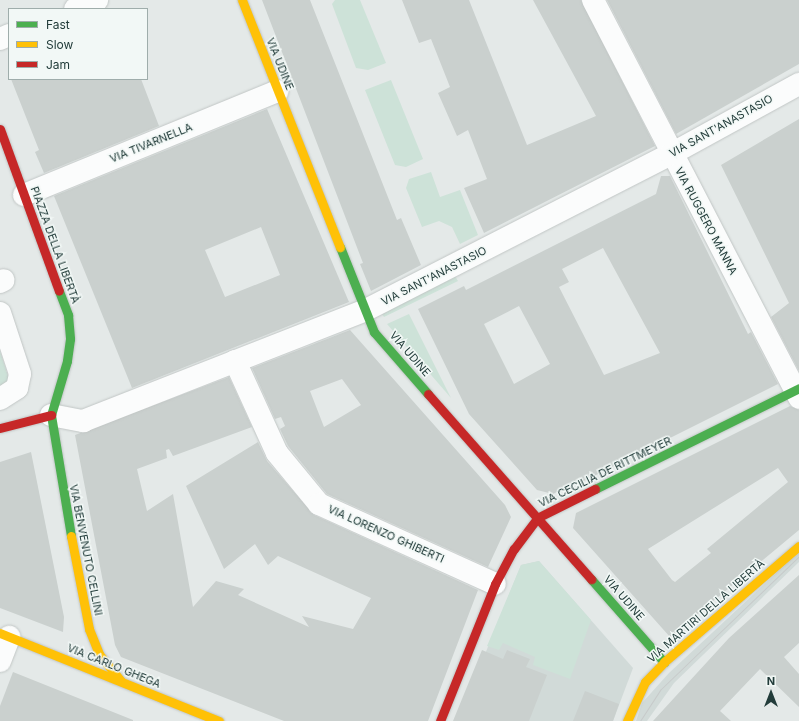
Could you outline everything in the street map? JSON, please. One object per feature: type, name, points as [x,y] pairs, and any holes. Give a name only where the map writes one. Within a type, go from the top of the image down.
[{"type":"main road","name":"VIA UDINE","points":[[242,0],[364,312],[374,332],[664,662]]},
{"type":"main road","name":"PIAZZA DELLA LIBERTÀ","points":[[0,129],[68,315],[70,339],[67,361],[51,415]]},
{"type":"main road","name":"VIA CECILIA DE RITTMEYER","points":[[440,721],[495,584],[514,549],[537,518],[798,392]]},
{"type":"main road","points":[[0,428],[51,415]]},
{"type":"main road","name":"VIA BENVENUTO CELLINI","points":[[51,415],[54,447],[89,629],[99,654],[120,681]]},
{"type":"main road","name":"VIA MARTIRI DELLA LIBERTÀ","points":[[627,721],[645,682],[664,662],[799,546]]},
{"type":"main road","name":"VIA CARLO GHEGA","points":[[5,635],[219,721]]},
{"type":"street","points":[[77,8],[97,0]]},
{"type":"street","name":"VIA RUGGERO MANNA","points":[[593,0],[671,154],[798,392]]},
{"type":"street","name":"VIA SANT'ANASTASIO","points":[[51,415],[83,421],[364,312],[671,154],[799,84]]},
{"type":"street","name":"VIA TIVARNELLA","points":[[24,195],[278,91]]},
{"type":"street","points":[[0,313],[20,374],[13,394]]},
{"type":"street","name":"VIA LORENZO GHIBERTI","points":[[235,361],[277,453],[320,504],[495,584]]},
{"type":"street","points":[[0,662],[5,635]]},
{"type":"shaded area","points":[[799,552],[799,562],[674,683],[647,721],[636,721],[642,703],[669,673]]},
{"type":"shaded area","points":[[539,561],[633,668],[613,721],[458,721],[521,565]]},
{"type":"green space","points":[[335,0],[360,0],[386,63],[368,70],[356,68],[332,4]]},
{"type":"green space","points":[[391,80],[423,159],[406,167],[395,165],[365,90]]},
{"type":"green space","points":[[431,172],[440,197],[460,190],[478,235],[460,244],[452,227],[439,221],[422,227],[406,188],[409,179]]},
{"type":"green space","points":[[455,276],[458,281],[384,317],[382,314]]},
{"type":"green space","points":[[409,314],[451,398],[387,324]]},
{"type":"green space","points":[[0,351],[9,379],[8,384],[0,392]]},
{"type":"green space","points":[[539,561],[591,620],[570,679],[533,665],[535,657],[503,643],[499,650],[487,646],[521,565]]},
{"type":"building","points":[[262,0],[310,0],[397,220],[401,218],[421,265],[371,291],[360,264],[363,263]]},
{"type":"building","points":[[402,0],[469,0],[527,145],[596,116],[533,0],[581,0],[655,146],[484,233],[464,188],[487,179],[468,130],[457,136],[438,93],[450,87],[431,39],[419,43]]},
{"type":"building","points":[[607,0],[799,0],[799,64],[676,134]]},
{"type":"building","points":[[11,80],[141,80],[159,126],[44,173],[35,152],[39,150]]},
{"type":"building","points":[[267,109],[349,302],[132,388],[54,196]],"holes":[[[261,227],[280,275],[225,297],[205,250]]]},
{"type":"building","points":[[799,119],[799,371],[771,317],[789,303],[721,165]]},
{"type":"building","points":[[661,176],[670,176],[748,334],[751,332],[778,384],[582,482],[582,479],[553,494],[537,490],[469,414],[418,309],[464,286],[466,290],[656,194]],"holes":[[[603,248],[660,353],[604,375],[559,287],[569,282],[562,269]],[[519,306],[550,364],[514,384],[484,324]]]},
{"type":"building","points":[[350,330],[505,505],[511,517],[488,567],[327,494],[288,446],[280,429],[285,426],[281,417],[275,419],[252,368]],"holes":[[[342,379],[361,405],[324,427],[310,391]]]},
{"type":"building","points":[[229,377],[252,427],[173,456],[169,449],[166,450],[167,458],[137,469],[147,511],[173,494],[193,607],[216,581],[244,589],[238,595],[309,627],[302,616],[353,629],[371,598],[278,556],[268,565],[255,544],[224,569],[186,486],[258,442],[267,461],[314,515],[478,590],[428,721],[284,721],[121,657],[115,645],[75,435]]},
{"type":"building","points":[[790,406],[799,410],[799,530],[670,637],[573,528],[576,513]],"holes":[[[778,468],[788,482],[707,549],[711,553],[675,582],[648,549]]]},
{"type":"building","points":[[31,452],[64,617],[63,632],[0,608],[0,462]]},
{"type":"building","points":[[799,575],[799,643],[784,657],[799,674],[799,707],[760,669],[720,711],[731,721],[653,721],[729,638]]},
{"type":"building","points":[[482,650],[503,659],[507,650],[530,659],[526,667],[547,675],[529,721],[453,721]]},
{"type":"building","points":[[13,672],[133,721],[0,721],[0,706]]},
{"type":"building","points":[[585,691],[619,704],[613,721],[573,721]]},
{"type":"tram line","points":[[640,721],[661,689],[799,556]]},
{"type":"traffic: fast","points":[[340,247],[374,332],[428,394]]},
{"type":"traffic: fast","points":[[59,291],[68,315],[70,339],[67,361],[51,415],[71,536]]},
{"type":"traffic: fast","points":[[595,489],[799,388]]},
{"type":"traffic: fast","points":[[591,579],[664,662]]},
{"type":"traffic: slow","points":[[242,0],[340,247]]},
{"type":"traffic: slow","points":[[71,536],[89,629],[99,654],[121,681]]},
{"type":"traffic: slow","points":[[627,721],[645,682],[664,662],[799,546]]},
{"type":"traffic: slow","points":[[0,633],[219,721]]},
{"type":"traffic: jam","points":[[0,129],[59,291]]},
{"type":"traffic: jam","points":[[428,394],[591,579]]},
{"type":"traffic: jam","points":[[0,428],[51,415]]},
{"type":"traffic: jam","points":[[440,721],[495,584],[514,549],[537,518],[595,489]]}]
